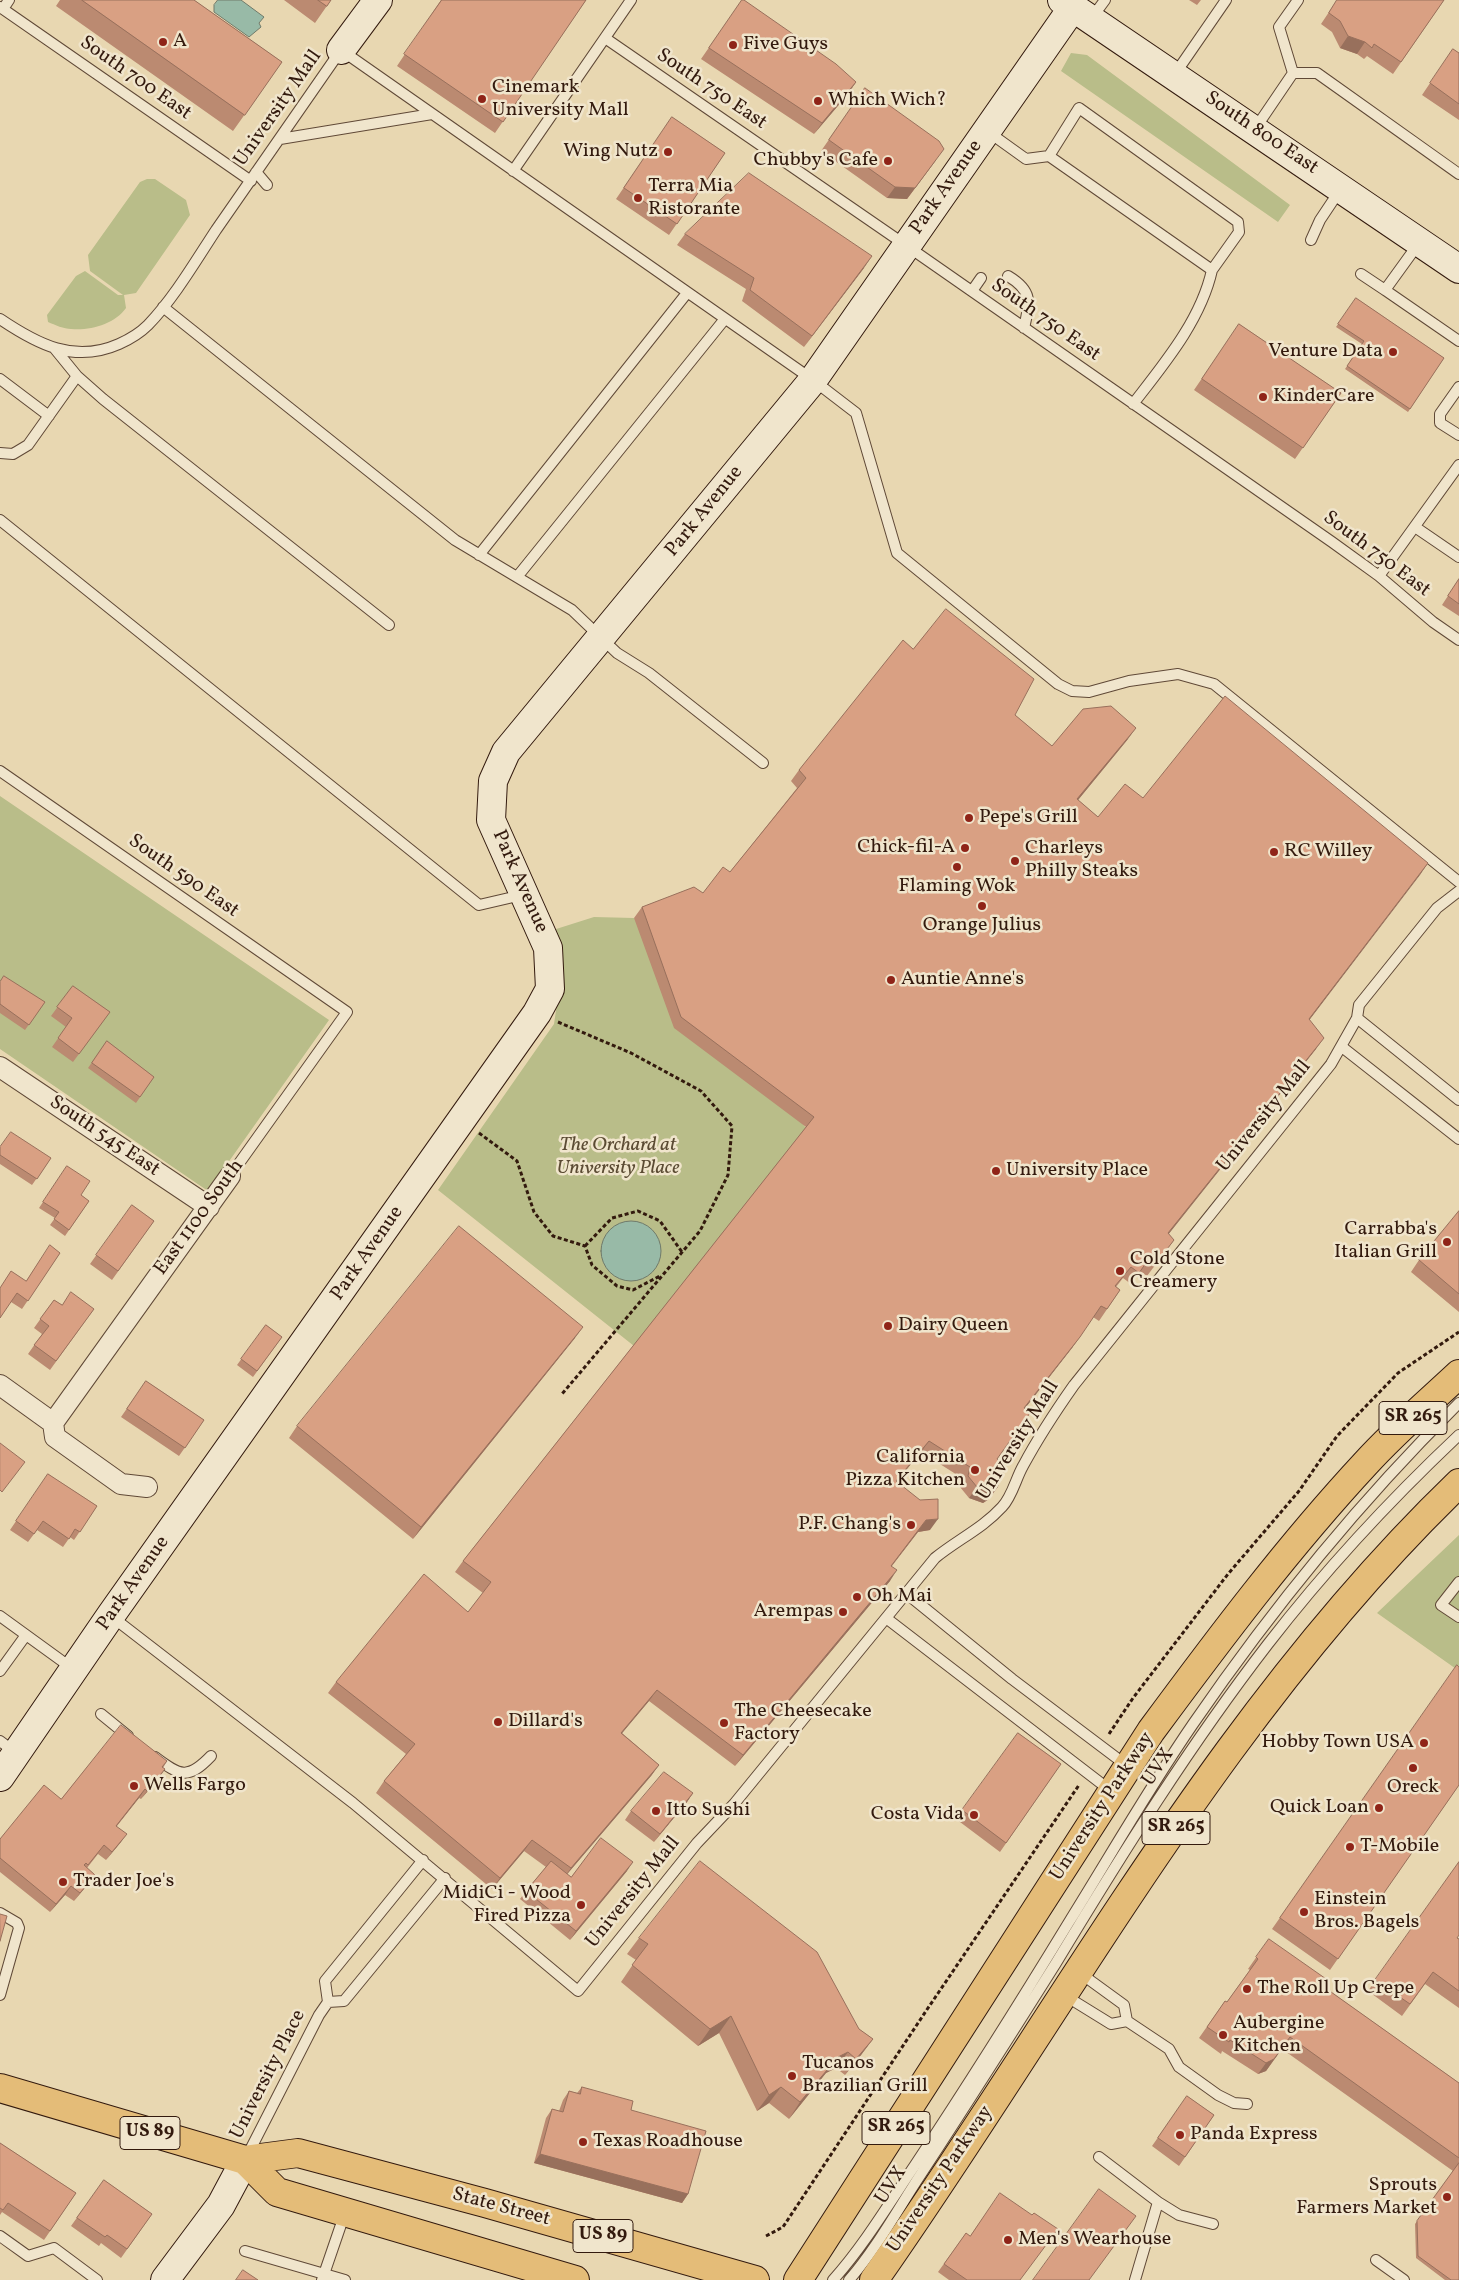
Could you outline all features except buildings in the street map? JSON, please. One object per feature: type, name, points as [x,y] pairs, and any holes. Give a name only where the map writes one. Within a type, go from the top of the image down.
[{"type":"main road","name":"University Parkway","points":[[798,2280],[1129,1768],[1151,1731],[1302,1534],[1367,1461],[1459,1374]]},
{"type":"main road","name":"University Parkway","points":[[874,2280],[1079,1972],[1215,1772],[1272,1694],[1362,1583],[1408,1533],[1459,1483]]},
{"type":"main road","name":"State Street","points":[[0,2088],[245,2160],[298,2153],[485,2203],[755,2280]]},
{"type":"main road","name":"State Street","points":[[245,2160],[277,2192],[568,2279]]},
{"type":"street","points":[[341,50],[378,0]]},
{"type":"street","name":"South 800 East","points":[[1083,7],[1175,75],[1459,269]]},
{"type":"street","name":"Park Avenue","points":[[0,1777],[8,1747],[74,1669],[537,1013],[550,989],[548,948],[491,820],[494,781],[506,752],[813,380],[987,131],[1083,7]]},
{"type":"street","name":"South 545 East","points":[[0,1067],[209,1207]]},
{"type":"street","name":"East 1100 South","points":[[53,1423],[230,1176]]},
{"type":"street","points":[[0,1385],[53,1423],[55,1437],[120,1484],[147,1487]]},
{"type":"street","points":[[165,2280],[221,2205],[245,2160]]},
{"type":"lane","points":[[513,170],[631,0]]},
{"type":"lane","points":[[1175,75],[1226,0]]},
{"type":"lane","points":[[1293,73],[1279,27],[1298,0]]},
{"type":"lane","name":"South 700 East","points":[[4,5],[266,186]]},
{"type":"lane","name":"South 750 East","points":[[604,38],[972,291],[1379,576],[1432,622],[1459,640]]},
{"type":"lane","name":"University Mall","points":[[0,319],[24,335],[55,349],[74,352],[95,351],[120,344],[147,327],[341,50],[724,320],[813,380],[856,413],[897,553],[1058,684],[1072,691],[1089,692],[1128,681],[1178,674],[1214,684],[1459,882]]},
{"type":"lane","points":[[1254,129],[1293,73]]},
{"type":"lane","points":[[1293,73],[1317,74],[1459,174]]},
{"type":"lane","points":[[1049,156],[1079,108],[1238,222],[1239,232],[1212,270],[1208,289],[1185,333],[1133,404]]},
{"type":"lane","points":[[280,139],[432,114]]},
{"type":"lane","points":[[987,131],[1026,159],[1049,156],[1212,270]]},
{"type":"lane","points":[[1311,240],[1320,220],[1341,189]]},
{"type":"lane","points":[[1385,290],[1419,242]]},
{"type":"lane","points":[[1361,274],[1459,341]]},
{"type":"lane","points":[[1008,276],[1021,284],[1030,301],[1024,328]]},
{"type":"lane","points":[[972,291],[981,278]]},
{"type":"lane","points":[[479,555],[687,293]]},
{"type":"lane","points":[[162,307],[455,540],[572,610],[617,653],[649,673],[763,763]]},
{"type":"lane","points":[[517,577],[724,320]]},
{"type":"lane","points":[[55,349],[77,376],[389,625]]},
{"type":"lane","points":[[0,453],[13,454],[28,445],[77,376]]},
{"type":"lane","points":[[0,379],[49,416]]},
{"type":"lane","points":[[1459,387],[1440,414],[1440,423],[1459,435]]},
{"type":"lane","points":[[1379,576],[1459,465]]},
{"type":"lane","points":[[0,520],[479,905],[524,895]]},
{"type":"lane","points":[[1415,527],[1459,557]]},
{"type":"lane","name":"South 590 East","points":[[0,771],[347,1012]]},
{"type":"lane","name":"University Mall","points":[[444,1878],[578,1991],[697,1843],[734,1804],[936,1558],[957,1540],[984,1524],[1004,1506],[1015,1481],[1042,1432],[1074,1385],[1326,1070],[1342,1047],[1357,1018],[1359,1005],[1436,908],[1459,891]]},
{"type":"lane","name":"East 1100 South","points":[[230,1176],[347,1012]]},
{"type":"lane","points":[[1357,1018],[1459,1100]]},
{"type":"lane","points":[[1342,1047],[1459,1139]]},
{"type":"lane","points":[[833,2280],[896,2192],[996,2042],[1162,1770],[1222,1682],[1297,1583],[1354,1514],[1393,1470],[1459,1403]]},
{"type":"lane","name":"UVX","points":[[849,2280],[883,2232],[1003,2048],[1128,1845],[1229,1697],[1268,1645],[1338,1559],[1375,1518],[1459,1435]]},
{"type":"lane","points":[[1459,1582],[1441,1605],[1459,1617]]},
{"type":"lane","points":[[906,1593],[1012,1679],[1129,1768]]},
{"type":"lane","points":[[111,1615],[346,1797],[444,1878]]},
{"type":"lane","points":[[0,1616],[74,1669]]},
{"type":"lane","points":[[886,1618],[1113,1792]]},
{"type":"lane","points":[[0,1671],[26,1634]]},
{"type":"lane","points":[[101,1714],[174,1772],[187,1773],[199,1768],[211,1756]]},
{"type":"lane","points":[[328,2002],[325,1981],[423,1860]]},
{"type":"lane","name":"University Place","points":[[245,2160],[319,2015],[328,2002],[344,2001],[444,1878]]},
{"type":"lane","points":[[0,1913],[17,1923],[19,1928],[0,1995]]},
{"type":"lane","points":[[1079,1972],[1124,2005],[1127,2021]]},
{"type":"lane","points":[[1064,1995],[1111,2024],[1127,2021],[1169,2049],[1179,2067],[1218,2095],[1234,2103],[1248,2104]]},
{"type":"lane","points":[[1099,2157],[1178,2215],[1213,2224]]},
{"type":"lane","points":[[1134,2280],[1158,2202]]},
{"type":"lane","points":[[323,2276],[345,2213]]},
{"type":"lane","points":[[0,2236],[28,2256],[54,2248],[97,2280]]},
{"type":"lane","points":[[245,2251],[323,2276],[345,2280]]},
{"type":"lane","points":[[1376,2260],[1404,2280]]},
{"type":"path","points":[[537,1013],[631,1053],[701,1091],[732,1126],[728,1176],[700,1231],[562,1394]]},
{"type":"path","points":[[461,1121],[517,1161],[534,1212],[553,1236],[585,1246]]},
{"type":"path","points":[[585,1246],[612,1218],[638,1211],[660,1221],[682,1252]]},
{"type":"path","points":[[585,1246],[592,1265],[617,1286],[633,1290],[663,1275]]},
{"type":"path","points":[[1110,1732],[1133,1698],[1228,1574],[1299,1491],[1337,1436],[1398,1373],[1459,1332]]},
{"type":"path","points":[[766,2236],[783,2228],[926,2011],[1078,1786]]},
{"type":"green space","points":[[1071,53],[1087,55],[1290,205],[1278,222],[1061,71]]},
{"type":"green space","points":[[147,179],[155,179],[186,200],[190,215],[136,293],[124,295],[126,308],[109,322],[86,329],[68,329],[48,322],[47,315],[76,276],[85,271],[118,295],[123,295],[90,271],[88,255],[140,182]]},
{"type":"green space","points":[[0,796],[329,1020],[208,1191],[0,1049]]},
{"type":"green space","name":"The Orchard at University Place","points":[[594,917],[634,918],[806,1128],[634,1346],[438,1190],[554,1024],[561,977],[553,930]]},
{"type":"green space","points":[[1459,1535],[1459,1671],[1377,1613]]},
{"type":"shaded area","points":[[218,0],[241,0],[264,17],[259,23],[261,27],[249,37],[214,12],[214,5]]},
{"type":"shaded area","points":[[631,1221],[648,1226],[656,1234],[661,1251],[656,1268],[648,1276],[631,1281],[614,1276],[606,1268],[601,1251],[606,1234],[614,1226]]},
{"type":"place","name":"A","points":[[163,42]]},
{"type":"place","name":"Five Guys","points":[[733,45]]},
{"type":"place","name":"Cinemark University Mall","points":[[482,99]]},
{"type":"place","name":"Which Wich?","points":[[818,101]]},
{"type":"place","name":"Wing Nutz","points":[[668,152]]},
{"type":"place","name":"Chubby's Cafe","points":[[888,161]]},
{"type":"place","name":"Terra Mia Ristorante","points":[[638,198]]},
{"type":"place","name":"Venture Data","points":[[1393,352]]},
{"type":"place","name":"KinderCare","points":[[1263,397]]},
{"type":"place","name":"Pepe's Grill","points":[[969,818]]},
{"type":"place","name":"Chick-fil-A","points":[[965,848]]},
{"type":"place","name":"RC Willey","points":[[1274,852]]},
{"type":"place","name":"Charleys Philly Steaks","points":[[1015,861]]},
{"type":"place","name":"Flaming Wok","points":[[957,867]]},
{"type":"place","name":"Orange Julius","points":[[982,906]]},
{"type":"place","name":"Auntie Anne's","points":[[891,980]]},
{"type":"place","name":"University Place","points":[[996,1171]]},
{"type":"place","name":"Carrabba's Italian Grill","points":[[1447,1242]]},
{"type":"place","name":"Cold Stone Creamery","points":[[1120,1271]]},
{"type":"place","name":"Dairy Queen","points":[[888,1326]]},
{"type":"place","name":"California Pizza Kitchen","points":[[975,1470]]},
{"type":"place","name":"P.F. Chang's","points":[[911,1525]]},
{"type":"place","name":"Oh Mai","points":[[857,1597]]},
{"type":"place","name":"Arempas","points":[[843,1612]]},
{"type":"place","name":"Dillard's","points":[[498,1722]]},
{"type":"place","name":"The Cheesecake Factory","points":[[724,1723]]},
{"type":"place","name":"Hobby Town USA","points":[[1424,1743]]},
{"type":"place","name":"Oreck","points":[[1413,1768]]},
{"type":"place","name":"Wells Fargo","points":[[134,1786]]},
{"type":"place","name":"Quick Loan","points":[[1379,1808]]},
{"type":"place","name":"Itto Sushi","points":[[656,1811]]},
{"type":"place","name":"Costa Vida","points":[[974,1815]]},
{"type":"place","name":"T-Mobile","points":[[1350,1847]]},
{"type":"place","name":"Trader Joe's","points":[[63,1882]]},
{"type":"place","name":"MidiCi - Wood Fired Pizza","points":[[581,1905]]},
{"type":"place","name":"Einstein Bros. Bagels","points":[[1304,1912]]},
{"type":"place","name":"The Roll Up Crepe","points":[[1247,1989]]},
{"type":"place","name":"Aubergine Kitchen","points":[[1223,2035]]},
{"type":"place","name":"Tucanos Brazilian Grill","points":[[792,2076]]},
{"type":"place","name":"Panda Express","points":[[1180,2135]]},
{"type":"place","name":"Texas Roadhouse","points":[[583,2142]]},
{"type":"place","name":"Sprouts Farmers Market","points":[[1447,2197]]},
{"type":"place","name":"Men's Wearhouse","points":[[1008,2240]]}]
